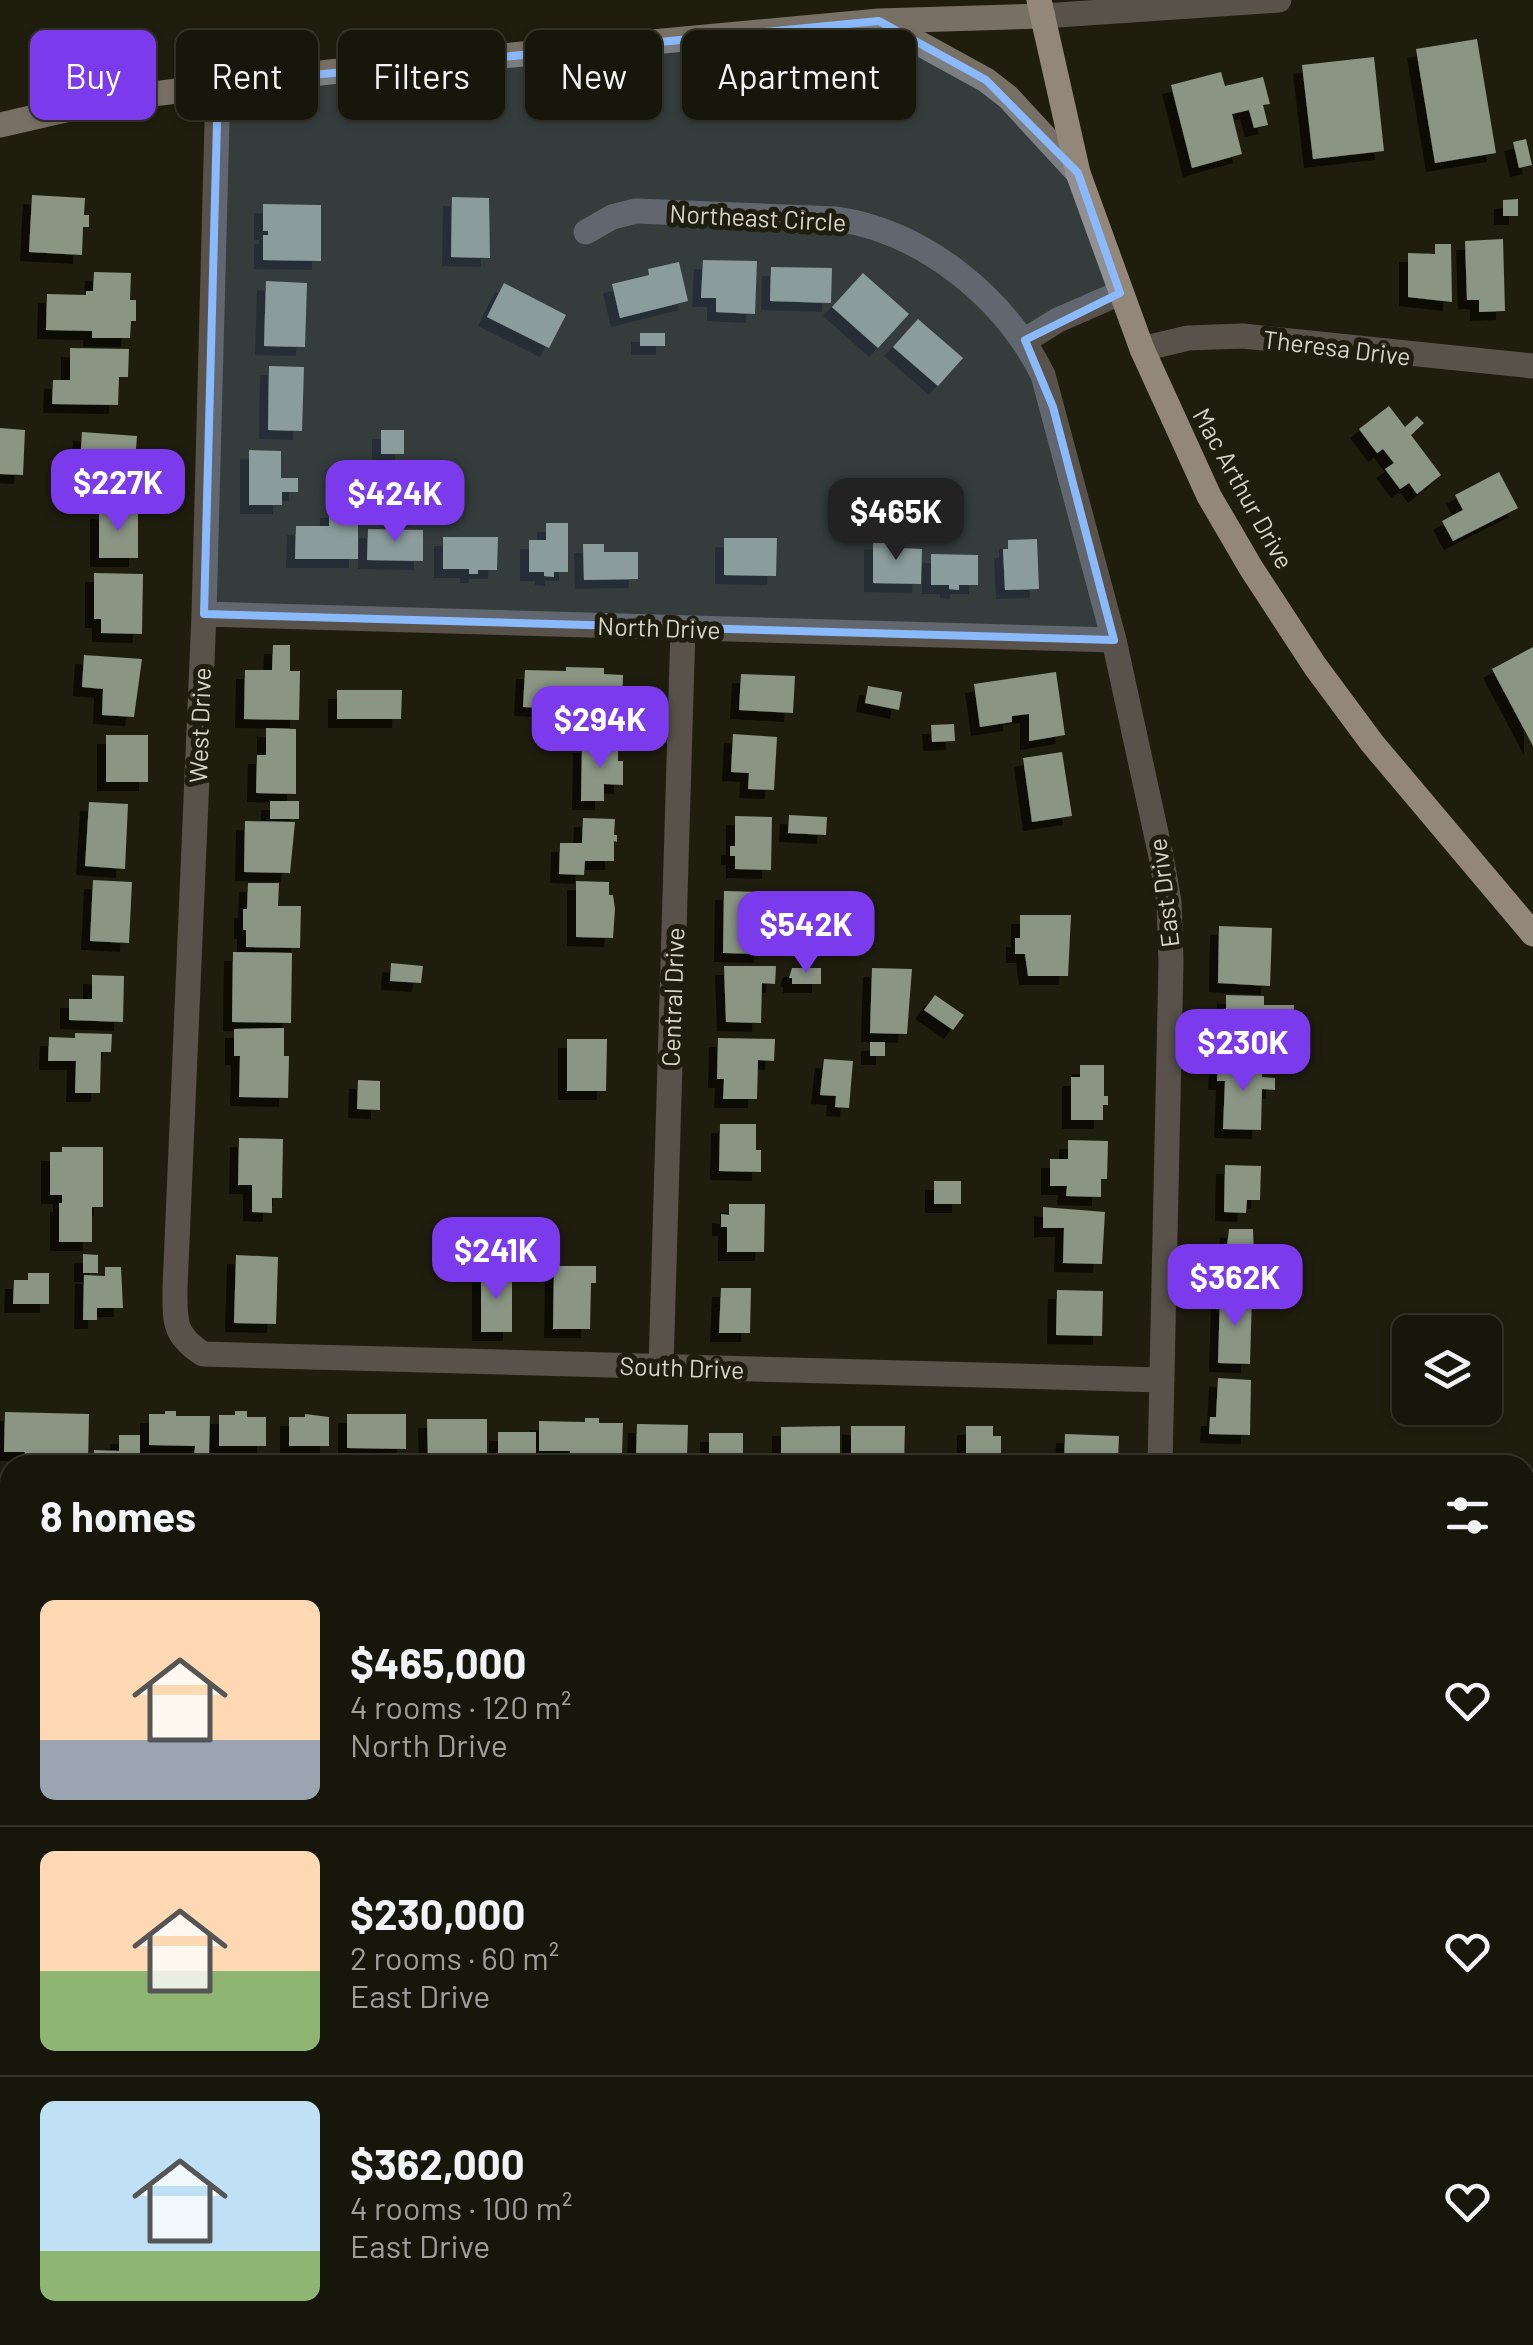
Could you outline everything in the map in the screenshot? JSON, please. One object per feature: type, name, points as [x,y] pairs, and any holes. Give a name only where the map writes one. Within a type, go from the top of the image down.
[{"type":"main road","name":"Mac Arthur Drive","points":[[1041,8],[1078,174],[1142,349],[1210,496],[1315,666],[1430,816],[1533,934]]},
{"type":"street","points":[[880,21],[916,0]]},
{"type":"street","points":[[318,74],[1041,8],[1279,0]]},
{"type":"street","points":[[880,21],[986,80],[1029,119],[1078,174]]},
{"type":"street","points":[[0,125],[113,99],[176,90]]},
{"type":"street","name":"West Drive","points":[[202,1354],[183,1342],[175,1321],[175,1288],[204,614],[217,120]]},
{"type":"street","name":"Northeast Circle","points":[[586,232],[612,217],[636,211],[862,222],[918,245],[937,258],[979,292],[1024,340]]},
{"type":"street","points":[[1024,340],[1058,320],[1120,293]]},
{"type":"street","name":"Theresa Drive","points":[[1142,349],[1188,338],[1244,336],[1533,366]]},
{"type":"street","name":"East Drive","points":[[1024,340],[1043,375],[1054,407],[1114,640],[1169,902],[1160,1455]]},
{"type":"street","name":"North Drive","points":[[204,614],[1114,640]]},
{"type":"street","name":"Central Drive","points":[[661,1366],[683,628]]},
{"type":"street","name":"South Drive","points":[[202,1354],[1162,1380]]},
{"type":"highlighted area","points":[[879,21],[986,80],[1078,173],[1120,293],[1025,340],[1053,407],[1114,640],[204,614],[218,84]]},
{"type":"building","points":[[1477,39],[1496,153],[1435,163],[1416,49]]},
{"type":"building","points":[[1374,57],[1384,151],[1313,159],[1302,65]]},
{"type":"building","points":[[1221,72],[1225,86],[1263,77],[1270,104],[1263,105],[1268,125],[1254,128],[1249,110],[1232,114],[1242,154],[1192,168],[1171,85]]},
{"type":"building","points":[[1526,139],[1532,165],[1519,168],[1513,142]]},
{"type":"building","points":[[32,195],[85,198],[84,215],[89,215],[89,227],[83,227],[82,255],[29,252]]},
{"type":"building","points":[[452,197],[489,198],[490,258],[451,257]]},
{"type":"building","points":[[1518,199],[1518,216],[1503,216],[1503,200]]},
{"type":"building","points":[[263,204],[321,205],[321,261],[263,260],[263,235],[268,235],[268,231],[263,231]]},
{"type":"building","points":[[1503,239],[1505,311],[1479,312],[1479,300],[1467,300],[1465,241]]},
{"type":"building","points":[[1435,244],[1451,244],[1452,302],[1408,297],[1408,253],[1435,254]]},
{"type":"building","points":[[703,260],[757,261],[755,314],[716,312],[716,298],[701,298]]},
{"type":"building","points":[[679,262],[688,301],[620,318],[612,284],[649,275],[648,269]]},
{"type":"building","points":[[771,267],[832,268],[831,303],[770,301]]},
{"type":"building","points":[[94,272],[131,273],[130,300],[136,300],[136,321],[131,321],[130,338],[92,338],[92,331],[46,330],[47,294],[86,295],[86,291],[93,291]]},
{"type":"building","points":[[863,273],[909,314],[878,348],[832,307]]},
{"type":"building","points":[[266,281],[307,283],[305,347],[264,346]]},
{"type":"building","points":[[504,283],[566,315],[549,348],[487,317]]},
{"type":"building","points":[[918,319],[963,358],[938,386],[893,347]]},
{"type":"building","points":[[640,333],[665,333],[665,346],[640,346]]},
{"type":"building","points":[[70,348],[129,349],[128,377],[119,377],[118,405],[52,404],[53,380],[70,380]]},
{"type":"building","points":[[269,366],[304,367],[302,431],[268,430]]},
{"type":"building","points":[[1389,406],[1405,427],[1417,416],[1424,423],[1411,435],[1441,475],[1417,494],[1409,483],[1400,489],[1385,469],[1394,463],[1383,449],[1377,453],[1359,429]]},
{"type":"building","points":[[0,428],[25,430],[23,475],[0,474]]},
{"type":"building","points":[[381,430],[404,430],[404,454],[381,454]]},
{"type":"building","points":[[82,432],[137,436],[133,491],[105,489],[107,465],[80,463]]},
{"type":"building","points":[[249,450],[281,451],[281,478],[298,478],[298,492],[282,492],[282,505],[249,505]]},
{"type":"building","points":[[1499,472],[1518,508],[1453,541],[1442,521],[1463,510],[1455,495]]},
{"type":"building","points":[[329,509],[358,509],[358,559],[295,559],[296,526],[329,526]]},
{"type":"building","points":[[99,510],[138,511],[138,558],[99,558]]},
{"type":"building","points":[[868,516],[894,516],[894,531],[868,531]]},
{"type":"building","points":[[546,523],[568,523],[568,572],[554,572],[554,577],[529,572],[529,540],[546,540]]},
{"type":"building","points":[[368,529],[423,530],[423,561],[367,560]]},
{"type":"building","points":[[443,537],[498,537],[497,570],[469,574],[469,569],[443,569]]},
{"type":"building","points":[[724,538],[777,538],[776,576],[724,575]]},
{"type":"building","points":[[1037,539],[1039,589],[1005,590],[1003,549],[1008,549],[1008,540]]},
{"type":"building","points":[[873,540],[902,541],[902,548],[922,549],[921,584],[873,583]]},
{"type":"building","points":[[583,544],[604,544],[604,552],[638,552],[638,579],[584,580]]},
{"type":"building","points":[[931,554],[978,555],[978,585],[959,585],[959,590],[949,589],[949,585],[931,585]]},
{"type":"building","points":[[94,573],[143,574],[142,634],[101,633],[101,619],[94,619]]},
{"type":"building","points":[[273,645],[290,645],[290,671],[300,671],[299,720],[244,719],[245,670],[272,670]]},
{"type":"building","points":[[1533,647],[1533,746],[1492,669]]},
{"type":"building","points":[[84,655],[142,659],[134,717],[102,715],[103,689],[82,687]]},
{"type":"building","points":[[566,667],[604,668],[604,674],[623,675],[622,712],[523,707],[525,670],[566,671]]},
{"type":"building","points":[[1056,672],[1065,735],[1029,741],[1029,714],[1012,716],[1012,722],[980,727],[974,684]]},
{"type":"building","points":[[741,674],[795,676],[793,713],[739,710]]},
{"type":"building","points":[[868,686],[902,692],[899,710],[865,703]]},
{"type":"building","points":[[337,690],[402,690],[401,719],[337,719]]},
{"type":"building","points":[[954,724],[955,741],[932,742],[931,725]]},
{"type":"building","points":[[266,728],[296,729],[296,794],[256,793],[257,755],[266,755]]},
{"type":"building","points":[[733,734],[777,737],[774,790],[748,789],[749,773],[731,772]]},
{"type":"building","points":[[106,735],[148,735],[148,782],[106,782]]},
{"type":"building","points":[[582,744],[618,745],[623,785],[604,784],[604,801],[581,801]]},
{"type":"building","points":[[1062,752],[1072,816],[1032,822],[1023,758]]},
{"type":"building","points":[[270,801],[299,801],[299,819],[270,819]]},
{"type":"building","points":[[89,802],[128,804],[125,869],[85,866]]},
{"type":"building","points":[[789,815],[827,817],[826,835],[788,833]]},
{"type":"building","points":[[735,816],[772,817],[771,870],[735,869],[730,846],[735,846]]},
{"type":"building","points":[[583,818],[615,819],[614,861],[585,861],[584,875],[559,874],[560,843],[582,843]]},
{"type":"building","points":[[245,821],[295,822],[290,873],[244,872]]},
{"type":"building","points":[[93,880],[132,882],[129,943],[90,941]]},
{"type":"building","points":[[576,881],[609,882],[615,909],[613,938],[576,937]]},
{"type":"building","points":[[248,883],[279,883],[278,906],[301,906],[300,948],[246,947],[243,909],[247,909]]},
{"type":"building","points":[[724,891],[764,892],[763,954],[723,953]]},
{"type":"building","points":[[1020,915],[1071,915],[1068,976],[1028,976],[1025,954],[1015,954]]},
{"type":"building","points":[[1219,926],[1272,928],[1270,986],[1218,983]]},
{"type":"building","points":[[233,952],[292,953],[291,1023],[232,1022]]},
{"type":"building","points":[[391,963],[423,966],[421,983],[390,981]]},
{"type":"building","points":[[724,966],[776,966],[775,984],[762,983],[761,1023],[726,1022]]},
{"type":"building","points":[[792,968],[821,968],[821,984],[792,984]]},
{"type":"building","points":[[872,968],[912,969],[907,1034],[870,1033]]},
{"type":"building","points":[[92,975],[124,976],[123,1022],[69,1020],[69,999],[92,999]]},
{"type":"building","points":[[935,995],[964,1015],[953,1030],[924,1010]]},
{"type":"building","points":[[1226,995],[1264,996],[1264,1005],[1294,1005],[1293,1032],[1226,1031]]},
{"type":"building","points":[[284,1028],[284,1056],[289,1056],[288,1098],[239,1097],[240,1056],[234,1056],[234,1029]]},
{"type":"building","points":[[75,1033],[112,1034],[111,1052],[101,1052],[100,1093],[75,1093],[76,1061],[48,1061],[49,1037],[75,1038]]},
{"type":"building","points":[[718,1038],[775,1039],[774,1061],[758,1060],[757,1099],[723,1099],[724,1079],[717,1079]]},
{"type":"building","points":[[567,1039],[607,1039],[606,1091],[567,1091]]},
{"type":"building","points":[[870,1042],[885,1042],[885,1056],[870,1056]]},
{"type":"building","points":[[824,1059],[853,1061],[849,1108],[835,1107],[836,1096],[820,1095]]},
{"type":"building","points":[[1218,1062],[1262,1063],[1262,1077],[1275,1078],[1275,1090],[1262,1089],[1261,1130],[1223,1129],[1225,1081],[1217,1081]]},
{"type":"building","points":[[1080,1065],[1104,1065],[1104,1096],[1108,1096],[1108,1105],[1103,1105],[1103,1120],[1071,1120],[1071,1077],[1080,1077]]},
{"type":"building","points":[[358,1080],[380,1081],[380,1110],[357,1109]]},
{"type":"building","points":[[720,1124],[756,1124],[761,1172],[719,1171]]},
{"type":"building","points":[[239,1138],[283,1139],[282,1198],[272,1198],[272,1213],[252,1212],[252,1185],[238,1185]]},
{"type":"building","points":[[1068,1140],[1108,1141],[1107,1179],[1101,1179],[1101,1197],[1066,1196],[1067,1186],[1050,1186],[1050,1159],[1068,1159]]},
{"type":"building","points":[[62,1147],[103,1147],[103,1207],[92,1207],[92,1242],[59,1242],[62,1195],[50,1195],[50,1152],[62,1152]]},
{"type":"building","points":[[1225,1165],[1261,1166],[1260,1200],[1247,1200],[1246,1213],[1224,1212]]},
{"type":"building","points":[[934,1181],[961,1181],[961,1204],[934,1204]]},
{"type":"building","points":[[729,1204],[765,1204],[764,1252],[727,1252],[727,1227],[721,1227],[721,1214],[729,1215]]},
{"type":"building","points":[[1043,1207],[1105,1212],[1102,1264],[1063,1263],[1064,1228],[1043,1228]]},
{"type":"building","points":[[1229,1229],[1253,1229],[1255,1285],[1221,1285],[1218,1257],[1226,1255]]},
{"type":"building","points":[[83,1254],[98,1255],[98,1273],[83,1273]]},
{"type":"building","points":[[236,1255],[278,1257],[276,1324],[234,1323]]},
{"type":"building","points":[[554,1266],[596,1266],[596,1283],[591,1283],[590,1329],[553,1329]]},
{"type":"building","points":[[105,1267],[121,1267],[123,1308],[97,1308],[97,1320],[83,1320],[84,1275],[105,1276]]},
{"type":"building","points":[[481,1272],[512,1272],[512,1332],[481,1332]]},
{"type":"building","points":[[28,1273],[49,1273],[49,1304],[13,1304],[14,1280],[28,1280]]},
{"type":"building","points":[[721,1288],[751,1288],[750,1333],[719,1333]]},
{"type":"building","points":[[1057,1290],[1103,1291],[1102,1336],[1056,1335]]},
{"type":"building","points":[[1220,1295],[1252,1295],[1250,1364],[1218,1363]]},
{"type":"building","points":[[1218,1378],[1251,1380],[1250,1435],[1209,1434],[1210,1417],[1216,1417]]},
{"type":"building","points":[[176,1411],[176,1416],[210,1416],[209,1455],[194,1455],[195,1446],[149,1445],[149,1414]]},
{"type":"building","points":[[235,1411],[247,1411],[247,1417],[266,1417],[266,1446],[219,1446],[219,1415],[235,1415]]},
{"type":"building","points":[[5,1412],[89,1414],[88,1455],[4,1452]]},
{"type":"building","points":[[347,1414],[406,1414],[406,1449],[347,1448]]},
{"type":"building","points":[[289,1417],[329,1417],[329,1446],[289,1446]]},
{"type":"building","points":[[585,1418],[599,1418],[599,1423],[623,1423],[622,1455],[539,1451],[539,1421],[585,1422]]},
{"type":"building","points":[[427,1419],[487,1419],[487,1455],[428,1455]]},
{"type":"building","points":[[637,1424],[688,1425],[687,1455],[636,1455]]},
{"type":"building","points":[[840,1426],[840,1455],[781,1455],[781,1427]]},
{"type":"building","points":[[851,1426],[905,1426],[904,1455],[851,1455]]},
{"type":"building","points":[[966,1426],[993,1426],[993,1436],[1001,1436],[1001,1455],[966,1455]]},
{"type":"building","points":[[498,1432],[536,1432],[536,1455],[498,1455]]},
{"type":"building","points":[[709,1433],[743,1433],[743,1455],[709,1455]]},
{"type":"building","points":[[1065,1434],[1119,1436],[1118,1455],[1064,1455]]},
{"type":"building","points":[[119,1435],[140,1435],[140,1455],[94,1455],[94,1450],[119,1451]]}]
